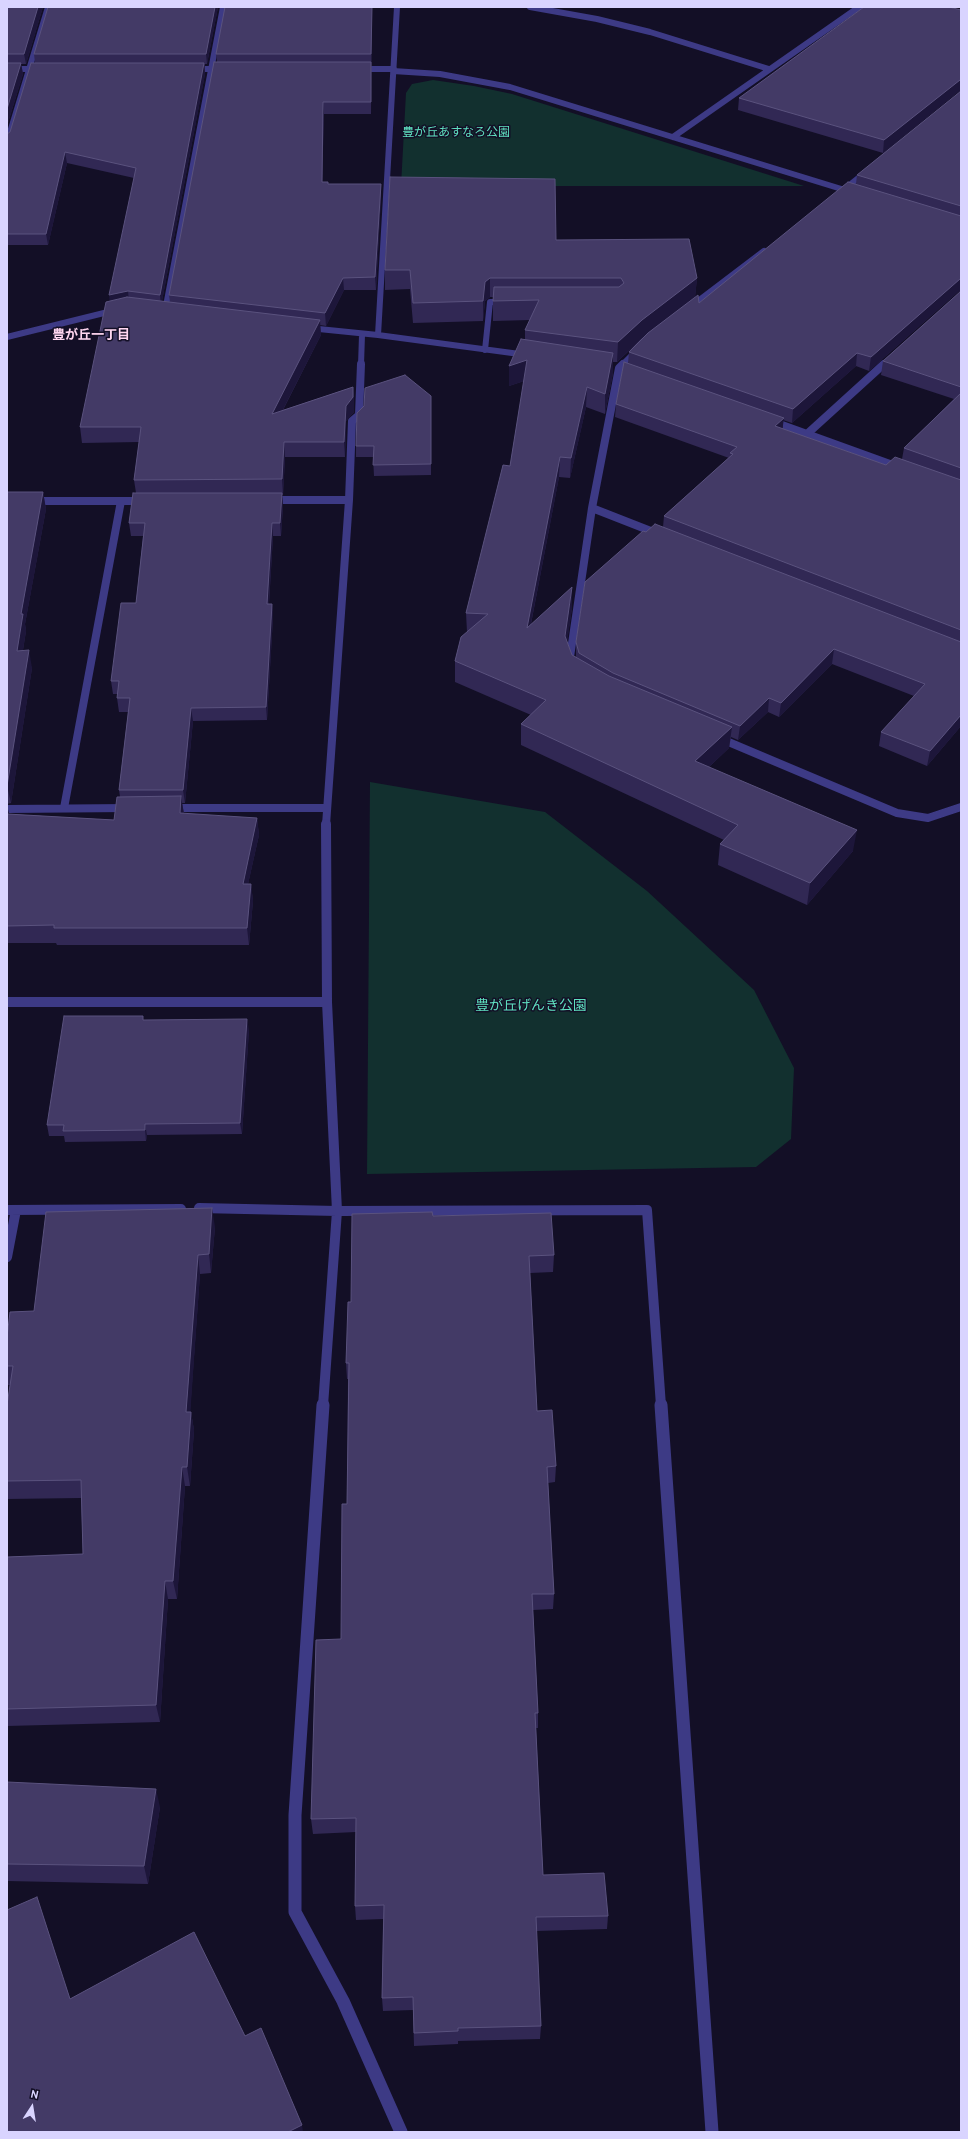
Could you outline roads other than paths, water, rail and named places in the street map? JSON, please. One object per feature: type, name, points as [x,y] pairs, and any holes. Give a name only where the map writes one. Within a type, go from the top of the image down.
[{"type":"street","points":[[7,142],[48,7]]},
{"type":"street","points":[[173,312],[162,311],[223,7]]},
{"type":"street","points":[[378,335],[397,7]]},
{"type":"street","points":[[530,7],[597,19],[650,32],[769,68]]},
{"type":"street","points":[[673,137],[769,68],[859,7]]},
{"type":"street","points":[[7,69],[52,69]]},
{"type":"street","points":[[187,69],[235,69]]},
{"type":"street","points":[[354,69],[394,70],[440,74],[510,87],[859,194]]},
{"type":"street","points":[[838,194],[875,165]]},
{"type":"street","points":[[682,314],[769,247]]},
{"type":"street","points":[[485,350],[490,302],[514,302]]},
{"type":"street","points":[[7,337],[122,309]]},
{"type":"street","points":[[299,327],[362,335],[378,335],[532,356]]},
{"type":"street","points":[[362,335],[359,415],[352,421],[349,500],[326,808],[327,1002],[337,1211],[295,1815],[295,1912],[343,2001],[402,2132]]},
{"type":"street","points":[[574,671],[570,656],[592,508],[619,368],[644,343]]},
{"type":"street","points":[[807,434],[896,354]]},
{"type":"street","points":[[762,418],[910,471]]},
{"type":"street","points":[[262,500],[349,500]]},
{"type":"street","points":[[7,501],[152,501]]},
{"type":"street","points":[[64,808],[121,501]]},
{"type":"street","points":[[592,508],[666,536]]},
{"type":"street","points":[[713,735],[897,813],[928,818],[961,807]]},
{"type":"street","points":[[7,809],[136,808]]},
{"type":"street","points":[[159,808],[326,808]]},
{"type":"street","points":[[7,1002],[327,1002]]},
{"type":"street","points":[[7,1257],[11,1210],[264,1208],[337,1211],[647,1210],[712,2132]]},
{"type":"district","name":"豊が丘一丁目","points":[[91,336]]},
{"type":"park label","name":"豊が丘あすなろ公園","points":[[456,134]]},
{"type":"park label","name":"豊が丘げんき公園","points":[[531,1007]]}]
